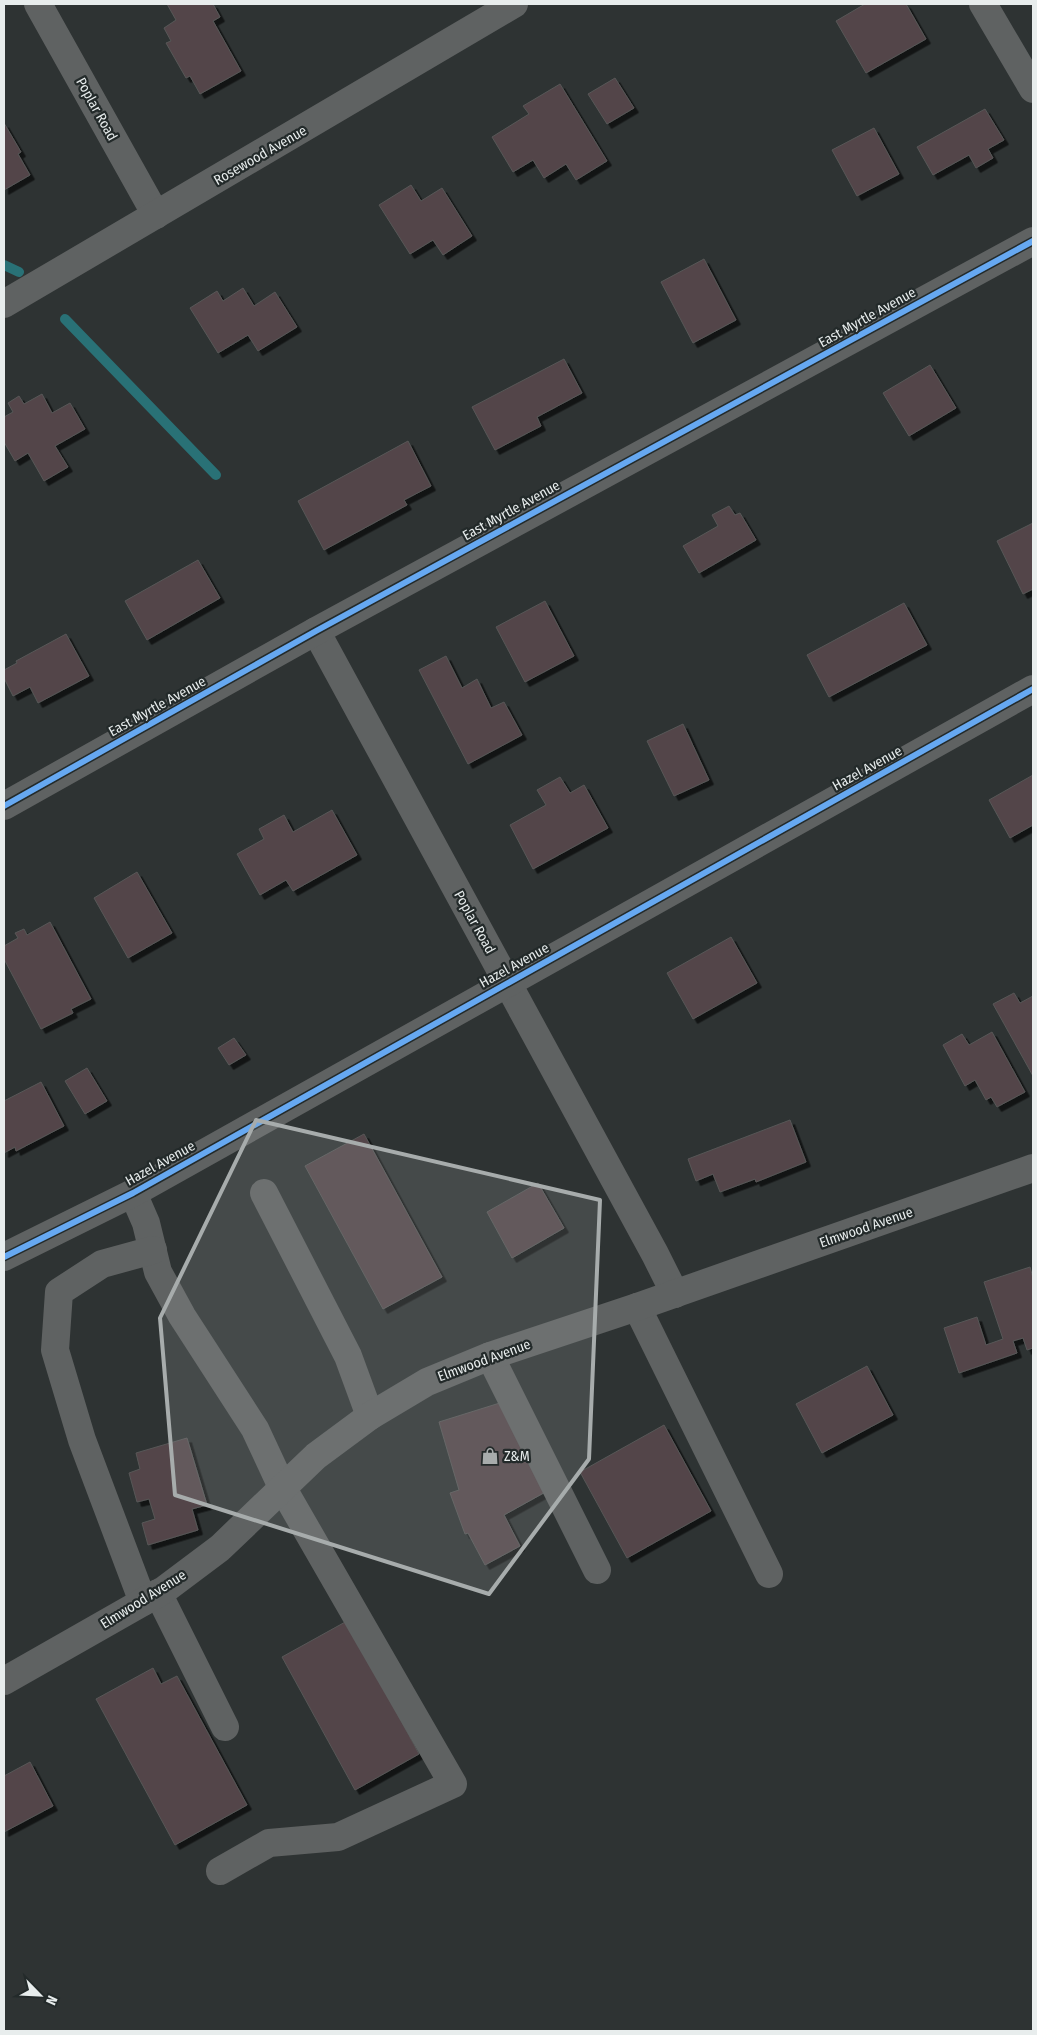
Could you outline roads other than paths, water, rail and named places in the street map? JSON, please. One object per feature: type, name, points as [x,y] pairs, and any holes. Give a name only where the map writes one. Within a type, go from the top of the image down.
[{"type":"street","name":"Poplar Road","points":[[38,4],[156,215]]},
{"type":"street","name":"Rosewood Avenue","points":[[4,304],[514,4]]},
{"type":"street","points":[[983,4],[1033,89]]},
{"type":"street","name":"East Myrtle Avenue","points":[[4,806],[316,631],[1033,241]]},
{"type":"street","name":"Poplar Road","points":[[316,631],[509,983],[655,1254],[674,1294]]},
{"type":"street","name":"Hazel Avenue","points":[[4,1257],[133,1193],[1033,689]]},
{"type":"street","name":"Elmwood Avenue","points":[[4,1681],[151,1597],[220,1548],[316,1456],[370,1416],[427,1382],[490,1356],[637,1308],[1033,1168]]},
{"type":"street","points":[[133,1193],[146,1224],[158,1272],[182,1316],[256,1429],[282,1487],[453,1784],[338,1837],[270,1843],[220,1872]]},
{"type":"street","points":[[264,1193],[348,1356],[370,1416]]},
{"type":"street","points":[[153,1250],[102,1264],[59,1292],[55,1350],[82,1440],[151,1597],[225,1727]]},
{"type":"street","points":[[637,1308],[769,1574]]},
{"type":"street","points":[[490,1356],[597,1570]]},
{"type":"waterway","points":[[4,265],[19,272]]},
{"type":"waterway","points":[[65,319],[216,475]]},
{"type":"place","name":"Z&M","points":[[490,1456]]}]
